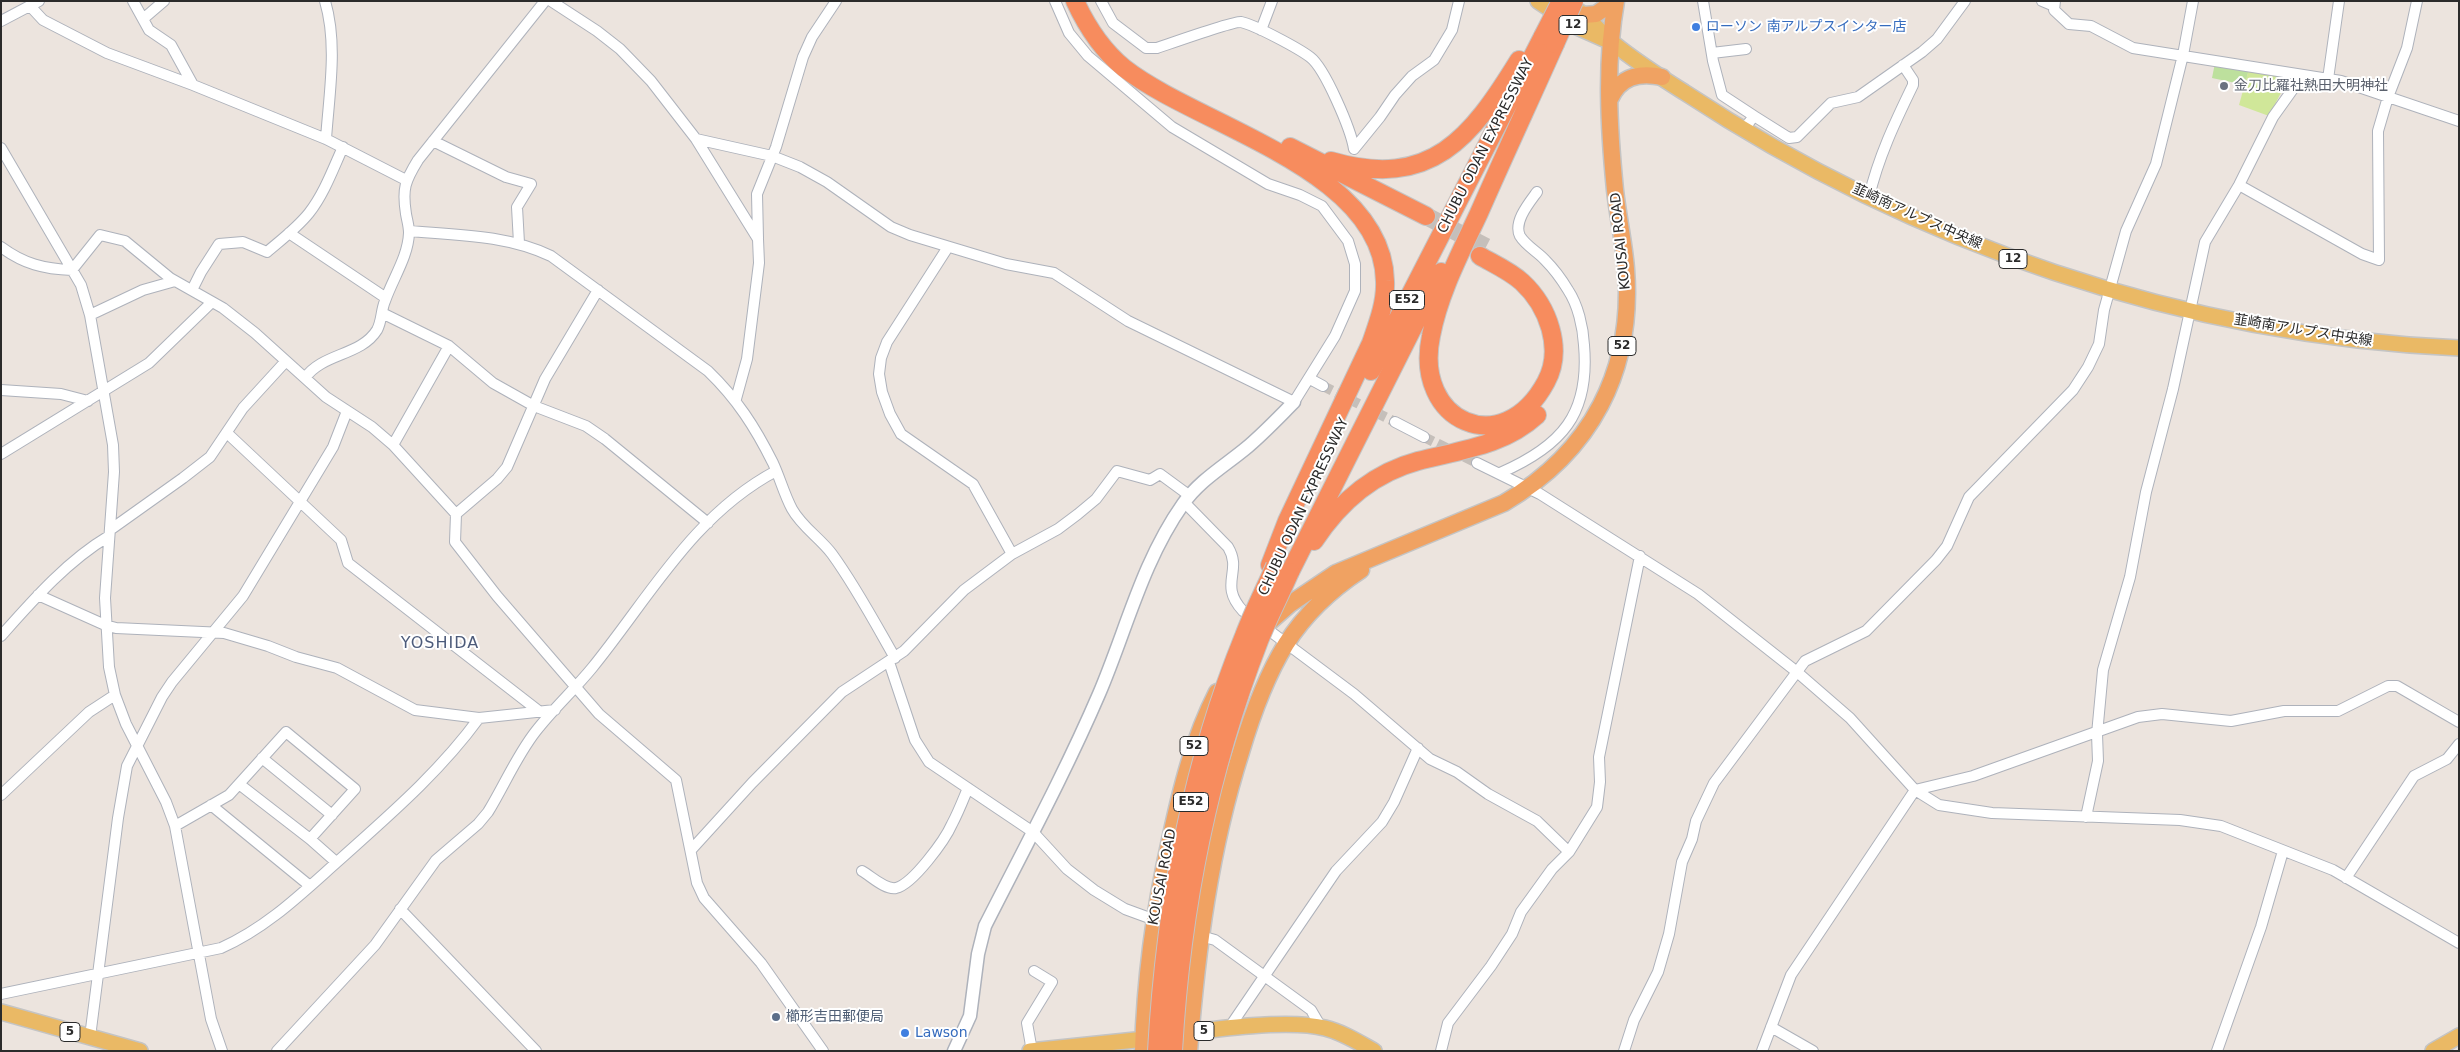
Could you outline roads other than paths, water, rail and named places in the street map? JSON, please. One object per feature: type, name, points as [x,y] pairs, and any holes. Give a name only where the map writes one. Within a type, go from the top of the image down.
[{"type":"highway","points":[[1075,1],[1093,35],[1124,67],[1172,98],[1297,156],[1385,170],[1402,169],[1434,158],[1449,149],[1479,119],[1546,39]]},
{"type":"highway","points":[[1085,1],[1100,29],[1112,45],[1151,75],[1297,156],[1423,221]]},
{"type":"highway","points":[[1283,569],[1362,487],[1397,468],[1489,444],[1508,436],[1525,426],[1539,414],[1551,398],[1560,381],[1564,363],[1562,324],[1554,306],[1543,288],[1528,273],[1483,251],[1535,296],[1551,330],[1552,364],[1548,379],[1529,408],[1517,418],[1502,424],[1489,425],[1461,419],[1440,402],[1429,377],[1428,363],[1431,334],[1459,255],[1546,39],[1554,1]]},
{"type":"highway","name":"CHUBU ODAN EXPRESSWAY","points":[[1173,1051],[1180,961],[1188,900],[1215,774],[1283,569],[1429,299],[1563,1]]},
{"type":"highway","points":[[1577,6],[1596,14],[1615,1]]},
{"type":"highway","name":"KOUSAI ROAD","points":[[1143,1045],[1143,1005],[1155,920],[1179,796],[1198,733],[1225,677],[1247,646],[1265,626],[1290,604],[1336,573],[1504,503],[1529,488],[1573,448],[1590,427],[1606,398],[1616,372],[1623,342],[1627,308],[1626,270],[1615,191],[1610,99],[1615,1]]},
{"type":"highway","name":"KOUSAI ROAD","points":[[1612,43],[1624,1]]},
{"type":"highway","name":"CHUBU ODAN EXPRESSWAY","points":[[1546,39],[1577,6]]},
{"type":"highway","points":[[1610,99],[1616,88],[1628,78],[1644,74],[1662,77]]},
{"type":"highway","points":[[1283,569],[1291,513],[1371,343],[1380,319],[1386,282],[1379,246],[1360,216],[1346,200],[1297,156]]},
{"type":"highway","name":"KOUSAI ROAD","points":[[1189,1051],[1201,936],[1219,831],[1233,778],[1257,703],[1287,643],[1313,610],[1330,593],[1373,562],[1411,542]]},
{"type":"highway","name":"E52","points":[[1157,1051],[1165,948],[1182,842],[1207,741],[1244,636],[1283,569]]},
{"type":"main road","name":"12","points":[[1538,1],[1577,27],[1612,43]]},
{"type":"main road","name":"12","points":[[1563,1],[1577,6],[1612,43]]},
{"type":"main road","name":"韮崎南アルプス中央線","points":[[1612,43],[1744,129],[1869,197],[1937,229],[2019,261],[2110,291],[2191,312],[2293,332],[2354,341],[2459,348]]},
{"type":"main road","name":"5","points":[[1,1012],[94,1043],[140,1051]]},
{"type":"main road","name":"5","points":[[1031,1051],[1143,1045],[1191,1032],[1297,1025],[1321,1027],[1350,1038],[1374,1051]]},
{"type":"main road","points":[[2433,1051],[2459,1036]]},
{"type":"street","points":[[133,1],[149,30],[171,45],[193,84]]},
{"type":"street","points":[[144,19],[164,1]]},
{"type":"street","points":[[325,1],[332,55],[326,139]]},
{"type":"street","points":[[305,378],[321,362],[352,349],[370,338],[377,330],[386,298],[407,248],[409,232],[403,196],[406,180],[433,141],[545,1]]},
{"type":"street","points":[[551,1],[598,31],[620,49],[651,81],[696,139],[758,239]]},
{"type":"street","points":[[736,399],[747,359],[759,263],[757,194],[772,156],[809,44],[836,1]]},
{"type":"street","points":[[954,1051],[970,1016],[978,954],[985,926],[1033,832],[1099,693],[1154,552],[1187,499],[1214,472],[1271,426],[1294,402],[1335,336],[1355,291],[1355,264],[1348,241],[1322,206],[1300,195],[1268,184],[1172,127],[1088,56],[1069,33],[1055,1]]},
{"type":"street","points":[[1101,1],[1112,23],[1146,48],[1157,48],[1240,22],[1261,30],[1310,57],[1320,69],[1352,136],[1353,151],[1395,95],[1412,76],[1434,60],[1452,30],[1459,1]]},
{"type":"street","points":[[1261,30],[1272,1]]},
{"type":"street","points":[[1703,1],[1722,95],[1789,138],[1797,137],[1831,103],[1858,97],[1937,39],[1965,1]]},
{"type":"street","points":[[2042,1],[2055,4],[2054,10],[2069,24],[2091,26],[2133,48],[2328,79],[2459,121]]},
{"type":"street","points":[[1624,1051],[1634,1020],[1658,972],[1669,934],[1682,862],[1692,839],[1696,821],[1714,783],[1805,661],[1866,631],[1936,560],[1947,546],[1969,497],[2072,390],[2088,367],[2099,344],[2110,291],[2126,231],[2156,164],[2183,55],[2193,1]]},
{"type":"street","points":[[2328,79],[2339,1]]},
{"type":"street","points":[[2239,185],[2340,242],[2379,260],[2378,130],[2388,97],[2407,48],[2417,1]]},
{"type":"street","points":[[1,20],[35,3],[43,20],[107,53],[193,84],[326,139],[406,180]]},
{"type":"street","points":[[1712,53],[1746,49]]},
{"type":"street","points":[[1869,197],[1875,172],[1891,130],[1913,85],[1913,80],[1903,65]]},
{"type":"street","points":[[2086,817],[2098,761],[2097,734],[2103,670],[2130,577],[2146,492],[2191,312],[2205,242],[2239,185],[2273,117],[2303,75]]},
{"type":"street","points":[[1744,129],[1754,116]]},
{"type":"street","points":[[696,139],[772,156],[800,167],[826,182],[891,227],[948,247],[1006,264],[1054,273],[1128,321],[1294,402]]},
{"type":"street","points":[[433,141],[506,177],[531,184],[517,207],[519,243]]},
{"type":"street","points":[[1,148],[81,285],[90,315],[113,445],[105,625],[109,667],[115,695],[138,748],[166,802],[175,826],[211,1019],[222,1051]]},
{"type":"street","points":[[192,290],[200,272],[219,244],[243,242],[267,252],[289,233],[310,212],[343,148]]},
{"type":"street","points":[[1500,473],[1530,459],[1555,440],[1577,409],[1583,394],[1585,356],[1579,315],[1570,292],[1546,260],[1520,236],[1518,226],[1526,208],[1537,192]]},
{"type":"street","points":[[1322,206],[1330,198]]},
{"type":"street","points":[[409,232],[482,237],[519,243],[551,256],[708,371],[736,399],[748,416],[776,471],[792,510],[806,529],[831,553],[854,586],[892,660],[921,752],[929,762],[1033,832],[1067,869],[1094,890],[1125,909],[1155,920]]},
{"type":"street","points":[[289,233],[386,298]]},
{"type":"street","points":[[72,270],[100,235],[125,242],[175,281],[212,302],[255,333],[326,397],[372,427],[393,445],[456,514],[455,542],[497,596],[599,714],[676,780],[697,883],[704,898],[760,963],[823,1051]]},
{"type":"street","points":[[1,247],[32,266],[72,270]]},
{"type":"street","points":[[948,247],[887,342],[881,358],[879,374],[882,392],[890,414],[901,434],[973,484],[1012,554]]},
{"type":"street","points":[[90,315],[144,290],[175,281]]},
{"type":"street","points":[[456,514],[498,479],[507,467],[545,379],[598,290]]},
{"type":"street","points":[[1,454],[149,363],[212,302]]},
{"type":"street","points":[[382,313],[449,346],[493,383],[534,406],[586,426],[605,438],[708,523]]},
{"type":"street","points":[[393,445],[449,346]]},
{"type":"street","points":[[1,636],[38,595],[97,544],[210,457],[247,402],[286,361]]},
{"type":"street","points":[[1310,379],[1323,386]]},
{"type":"street","points":[[1,390],[61,394],[88,401]]},
{"type":"street","points":[[94,1043],[98,974],[127,766],[138,748],[162,697],[243,596],[333,447],[347,411]]},
{"type":"street","points":[[1395,422],[1424,437]]},
{"type":"street","points":[[227,433],[341,540],[348,563],[540,712]]},
{"type":"street","points":[[1477,463],[1529,488],[1698,594],[1796,672],[1850,718],[1915,790],[1939,804],[1983,811],[2180,820],[2221,826],[2333,870],[2459,943]]},
{"type":"street","points":[[278,1051],[374,945],[436,860],[478,824],[488,812],[535,732],[591,669],[666,569],[708,523],[749,485],[776,471]]},
{"type":"street","points":[[691,850],[824,708],[842,692],[892,660],[964,590],[1012,554],[1058,529],[1078,514],[1096,499],[1117,471],[1150,480],[1160,474],[1187,499],[1228,547],[1234,563],[1230,586],[1232,596],[1243,611],[1354,694],[1430,759],[1457,772],[1488,794],[1537,821],[1569,852]]},
{"type":"street","points":[[1440,1051],[1448,1023],[1512,934],[1521,912],[1536,890],[1552,869],[1569,852],[1597,807],[1600,782],[1599,757],[1640,556]]},
{"type":"street","points":[[38,595],[105,625],[129,629],[215,631],[337,668],[415,710],[479,718],[554,710]]},
{"type":"street","points":[[1762,1051],[1791,975],[1915,790],[1973,776],[2097,734],[2138,717],[2162,714],[2231,721],[2284,711],[2338,711],[2388,686],[2397,686],[2459,722]]},
{"type":"street","points":[[1,795],[89,712],[115,695]]},
{"type":"street","points":[[1,994],[221,948],[242,939],[278,914],[408,799],[479,718]]},
{"type":"street","points":[[175,826],[229,795],[286,732],[355,789],[310,839]]},
{"type":"street","points":[[2346,878],[2414,776],[2446,759],[2459,744]]},
{"type":"street","points":[[1229,1028],[1336,871],[1382,822],[1394,802],[1418,748]]},
{"type":"street","points":[[262,758],[332,814]]},
{"type":"street","points":[[239,784],[310,839],[336,862]]},
{"type":"street","points":[[862,871],[889,888],[897,888],[912,877],[941,842],[952,825],[968,788]]},
{"type":"street","points":[[211,805],[310,886]]},
{"type":"street","points":[[2217,1051],[2261,927],[2283,851]]},
{"type":"street","points":[[400,909],[536,1051]]},
{"type":"street","points":[[1201,936],[1215,940],[1311,1010],[1321,1027]]},
{"type":"street","points":[[1031,1051],[1027,1023],[1052,982],[1034,971]]},
{"type":"street","points":[[1771,1027],[1810,1050]]},
{"type":"tunnel","points":[[1426,216],[1486,247]]},
{"type":"tunnel","points":[[1323,386],[1395,422]]},
{"type":"tunnel","points":[[1424,437],[1477,463]]},
{"type":"place","name":"ローソン 南アルプスインター店","points":[[1696,27]]},
{"type":"place","name":"金刀比羅社熱田大明神社","points":[[2224,86]]},
{"type":"place","name":"櫛形吉田郵便局","points":[[776,1017]]},
{"type":"place","name":"Lawson","points":[[905,1033]]},
{"type":"district","name":"YOSHIDA","points":[[440,644]]}]
